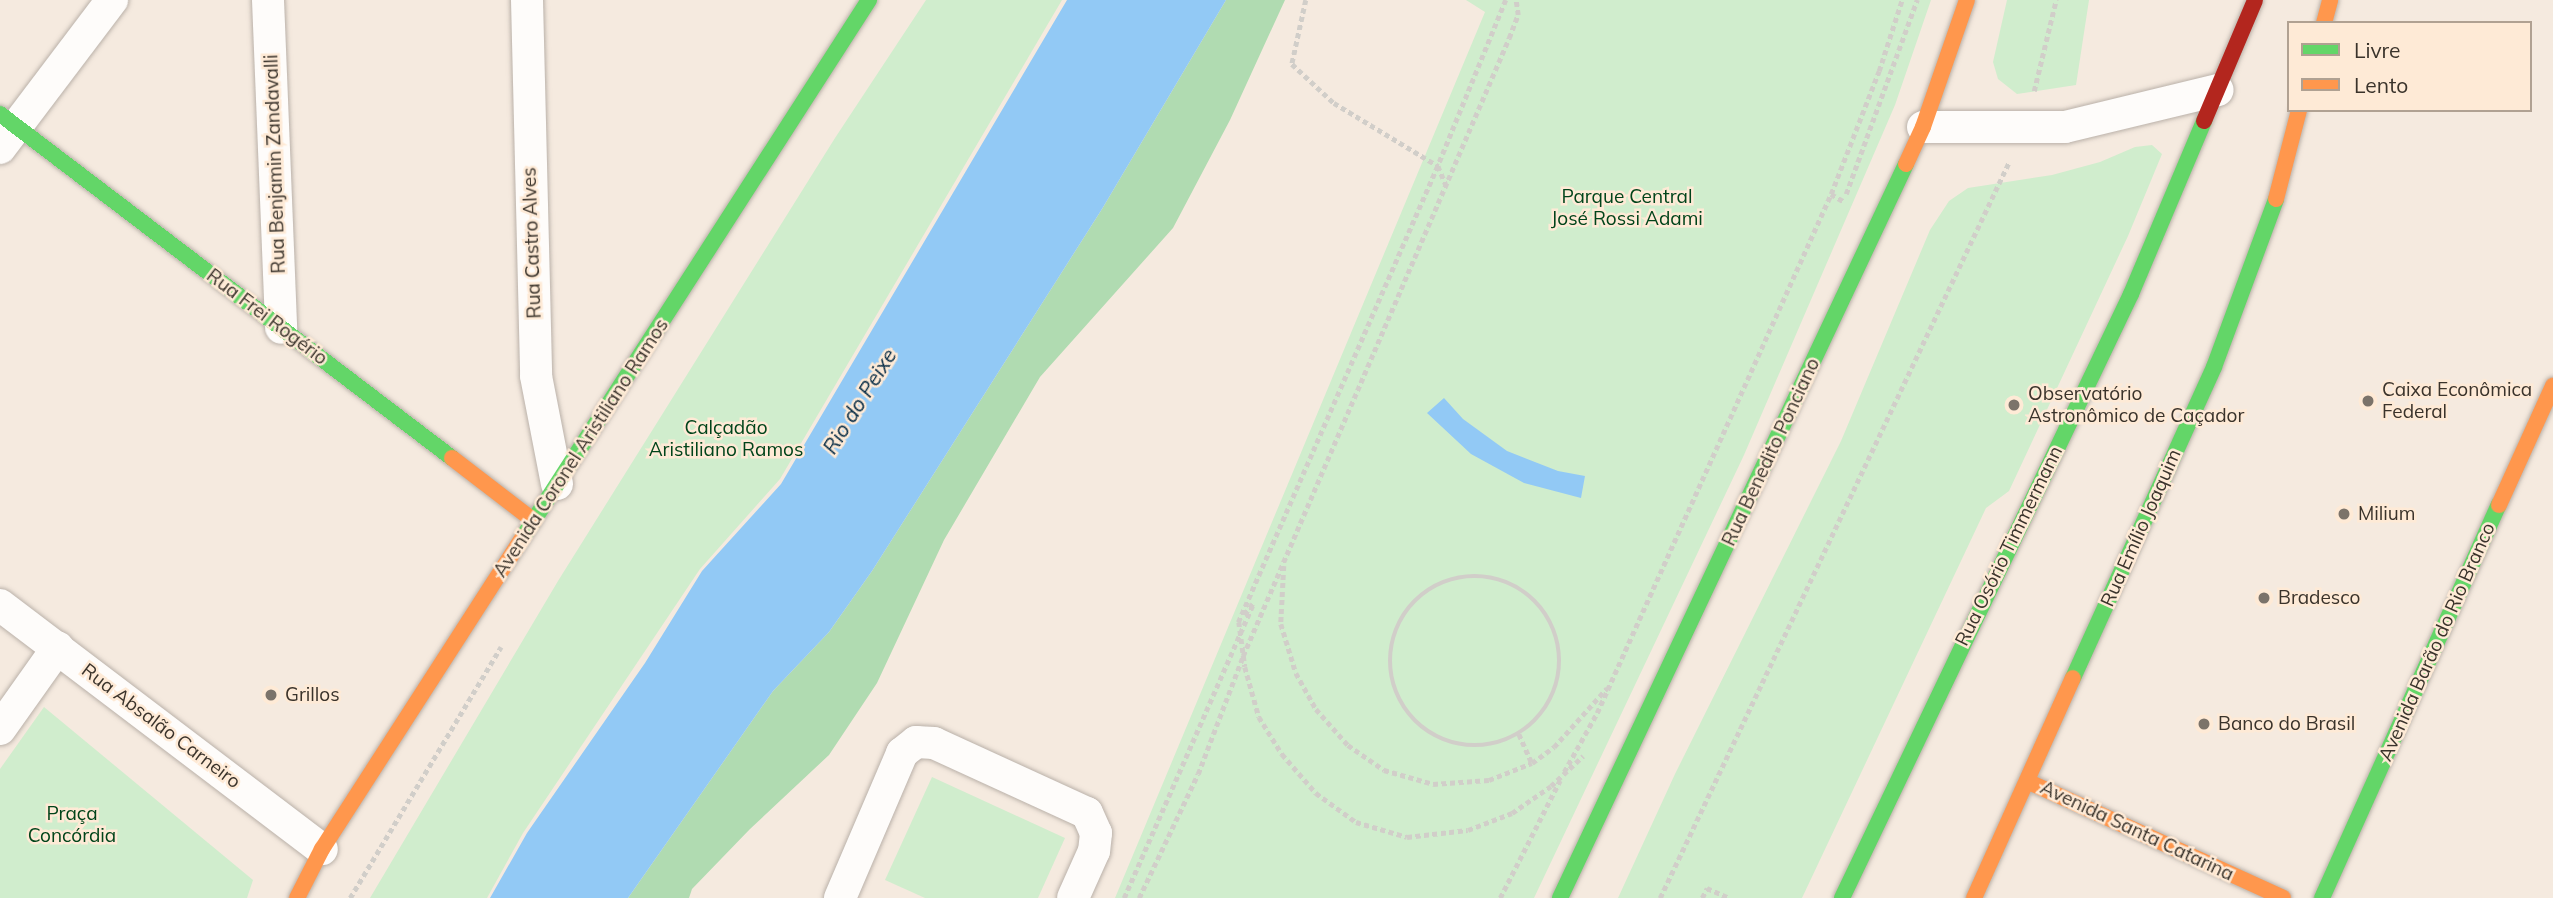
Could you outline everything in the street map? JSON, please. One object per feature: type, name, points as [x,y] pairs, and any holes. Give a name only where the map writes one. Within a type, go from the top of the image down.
[{"type":"street","points":[[5,129],[112,0]]},
{"type":"street","name":"Rua Benjamin Zandavalli","points":[[268,0],[281,328]]},
{"type":"street","name":"Rua Castro Alves","points":[[527,0],[536,376],[557,484]]},
{"type":"street","name":"Avenida Coronel Aristiliano Ramos","points":[[297,898],[322,849],[869,0]]},
{"type":"street","name":"Rua Benedito Ponciano","points":[[1560,898],[1923,127],[1967,0]]},
{"type":"street","name":"Rua Osório Timmermann","points":[[1842,898],[2131,294],[2255,0]]},
{"type":"street","points":[[2325,21],[2330,0]]},
{"type":"street","points":[[1923,127],[2065,127],[2218,90]]},
{"type":"street","name":"Rua Emílio Joaquim","points":[[1974,898],[2029,782],[2244,294],[2271,219],[2298,112]]},
{"type":"street","name":"Rua Frei Rogério","points":[[5,129],[281,328],[534,521]]},
{"type":"street","name":"Avenida Barão do Rio Branco","points":[[2322,898],[2553,386]]},
{"type":"street","name":"Rua Absalão Carneiro","points":[[0,605],[322,849]]},
{"type":"street","points":[[0,729],[58,647]]},
{"type":"street","points":[[840,898],[902,753],[916,742],[934,743],[1087,813],[1096,833],[1094,851],[1073,898]]},
{"type":"street","name":"Avenida Santa Catarina","points":[[2029,782],[2283,898]]},
{"type":"path","points":[[1306,0],[1292,64],[1334,103],[1438,166],[1446,185]]},
{"type":"path","points":[[1506,0],[1438,166],[1239,622],[1244,656],[1259,717],[1282,754],[1315,793],[1356,822],[1407,836],[1468,830],[1512,813],[1561,777],[1588,750]]},
{"type":"path","points":[[1139,898],[1198,774],[1244,656],[1518,15],[1516,0]]},
{"type":"path","points":[[1500,898],[1610,685],[1831,194],[1902,0]]},
{"type":"path","points":[[1660,898],[2025,127],[2056,0]]},
{"type":"path","points":[[1284,563],[1281,624],[1296,673],[1316,709],[1348,745],[1384,770],[1433,785],[1489,780],[1532,763],[1554,747],[1610,685]]},
{"type":"path","points":[[1464,577],[1489,577],[1514,585],[1535,600],[1551,621],[1560,645],[1560,671],[1553,696],[1539,718],[1519,734],[1492,745],[1464,746],[1437,738],[1414,721],[1397,697],[1390,670],[1393,642],[1404,615],[1423,594],[1447,581],[1464,577]]},
{"type":"path","points":[[1124,898],[1253,604],[1239,622]]},
{"type":"path","points":[[1519,734],[1532,763]]},
{"type":"path","points":[[1702,898],[1707,888],[1729,898]]},
{"type":"green space","name":"Calçadão Aristiliano Ramos","points":[[926,0],[1062,0],[780,479],[700,569],[523,833],[487,898],[370,898],[558,581],[835,138]]},
{"type":"green space","points":[[1226,0],[1285,0],[1230,120],[1173,228],[1040,377],[944,540],[877,683],[829,755],[750,829],[692,889],[689,898],[628,898],[773,691],[829,632],[872,571],[1102,209]]},
{"type":"green space","name":"Parque Central José Rossi Adami","points":[[1466,0],[1931,0],[1895,105],[1744,455],[1534,898],[1115,898],[1485,12]]},
{"type":"green space","points":[[2007,0],[2089,0],[2076,85],[2017,94],[1998,79],[1993,62]]},
{"type":"green space","points":[[2152,145],[2162,154],[2128,236],[2009,491],[1986,508],[1802,898],[1618,898],[1675,774],[1841,441],[1930,230],[1949,201],[1968,188],[2052,175],[2100,162],[2135,147]]},
{"type":"green space","name":"Praça Concórdia","points":[[44,707],[253,880],[247,898],[0,898],[0,769]]},
{"type":"green space","points":[[932,777],[1065,838],[1038,898],[925,898],[885,880]]},
{"type":"water","name":"Rio do Peixe","points":[[1067,0],[1226,0],[1102,209],[872,571],[829,632],[773,691],[628,898],[490,898],[527,833],[645,663],[702,571],[781,484]]},
{"type":"water","points":[[1444,398],[1463,419],[1507,451],[1558,471],[1585,476],[1581,498],[1524,483],[1471,454],[1427,413]]},
{"type":"traffic: fast","points":[[523,537],[869,0]]},
{"type":"traffic: fast","points":[[0,114],[452,458]]},
{"type":"traffic: fast","points":[[1842,898],[2131,294],[2204,121]]},
{"type":"traffic: fast","points":[[1560,898],[1906,164]]},
{"type":"traffic: fast","points":[[2073,678],[2214,367],[2276,199]]},
{"type":"traffic: fast","points":[[2322,898],[2499,505]]},
{"type":"traffic: slow","points":[[1906,164],[1923,127],[1967,0]]},
{"type":"traffic: slow","points":[[2325,21],[2330,0]]},
{"type":"traffic: slow","points":[[2276,199],[2298,112]]},
{"type":"traffic: slow","points":[[2499,505],[2553,386]]},
{"type":"traffic: slow","points":[[452,458],[534,521]]},
{"type":"traffic: slow","points":[[297,898],[322,849],[523,537]]},
{"type":"traffic: slow","points":[[1974,898],[2073,678]]},
{"type":"traffic: slow","points":[[2029,782],[2283,898]]},
{"type":"traffic: jam","points":[[2204,121],[2255,0]]},
{"type":"place","name":"Caixa Econômica Federal","points":[[2368,401]]},
{"type":"place","name":"Observatório Astronômico de Caçador","points":[[2014,405]]},
{"type":"place","name":"Milium","points":[[2344,514]]},
{"type":"place","name":"Bradesco","points":[[2264,598]]},
{"type":"place","name":"Grillos","points":[[271,695]]},
{"type":"place","name":"Banco do Brasil","points":[[2204,724]]}]
